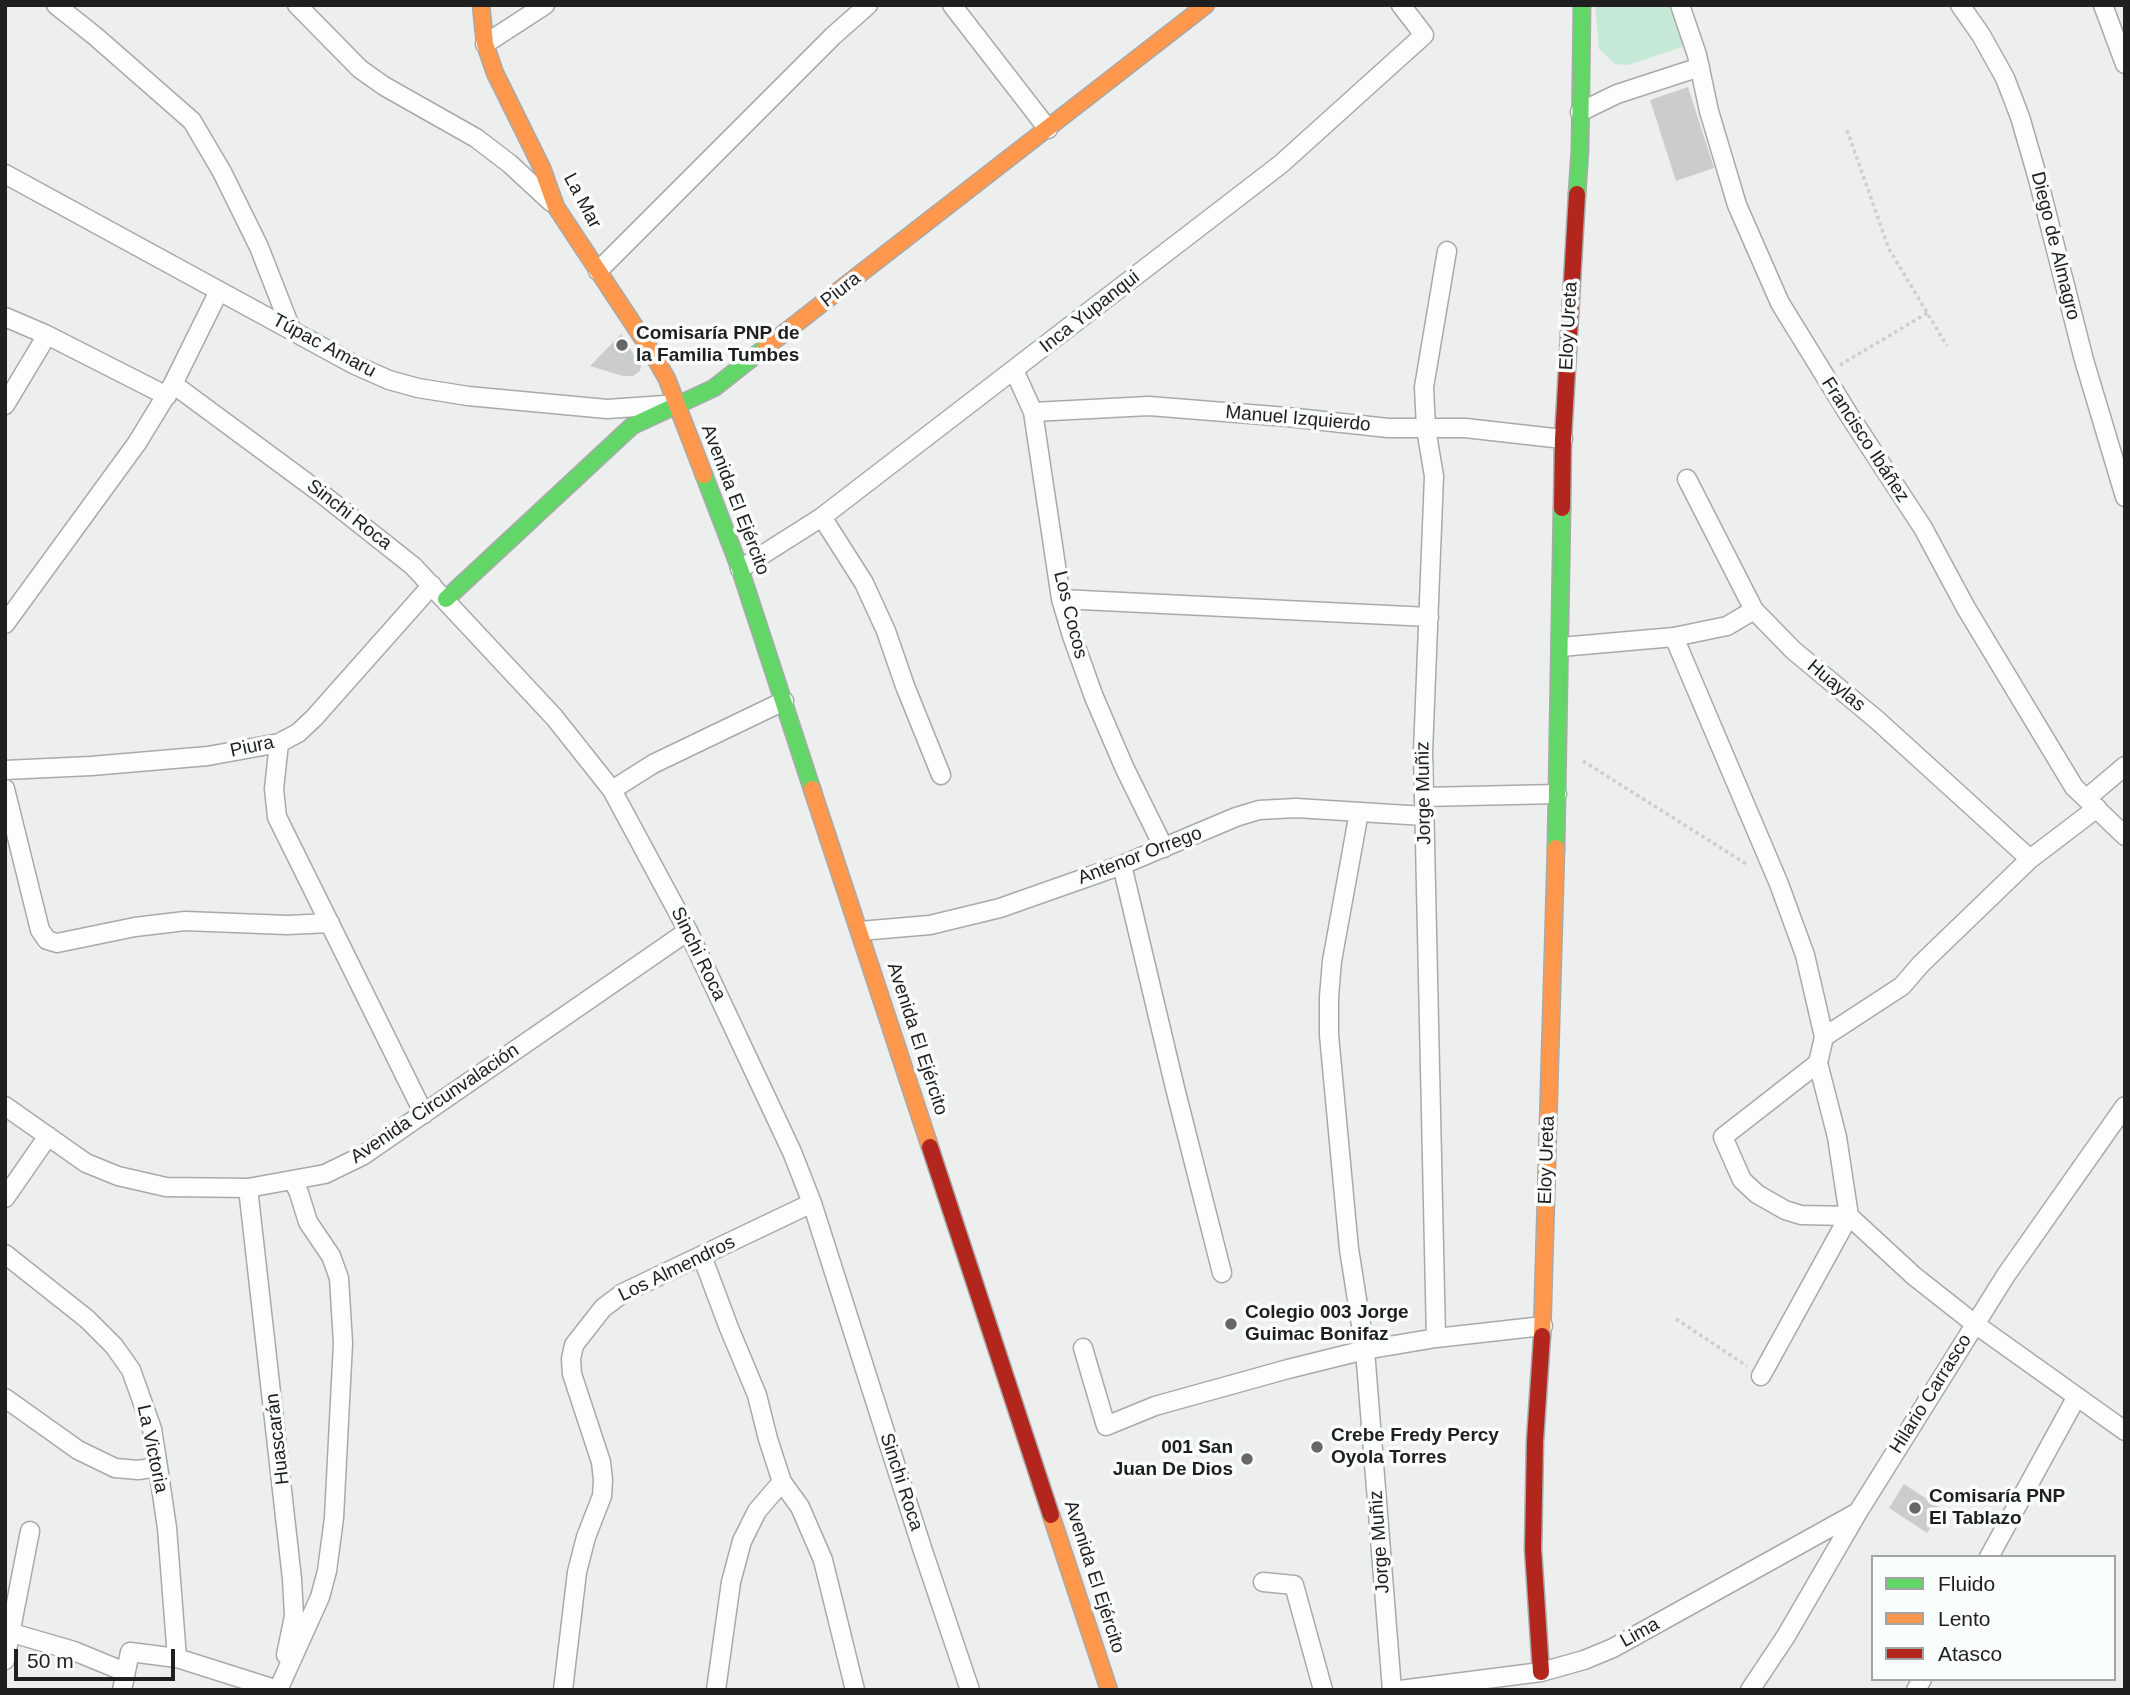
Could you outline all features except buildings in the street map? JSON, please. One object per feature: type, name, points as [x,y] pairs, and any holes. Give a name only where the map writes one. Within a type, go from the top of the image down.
[{"type":"street","points":[[56,5],[192,121],[222,172],[259,247],[291,329]]},
{"type":"street","points":[[297,5],[360,69],[384,86],[476,138],[510,164],[556,206]]},
{"type":"street","name":"La Mar","points":[[481,5],[485,44],[495,73],[542,168],[556,206],[651,351],[667,379],[676,404]]},
{"type":"street","points":[[485,44],[545,5]]},
{"type":"street","points":[[598,271],[833,36],[868,5]]},
{"type":"street","points":[[952,5],[1048,129]]},
{"type":"street","name":"Piura","points":[[446,599],[632,426],[714,388],[1206,5]]},
{"type":"street","name":"Inca Yupanqui","points":[[740,569],[822,517],[1281,164],[1424,35],[1401,5]]},
{"type":"street","name":"Eloy Ureta","points":[[1541,1672],[1533,1549],[1535,1441],[1543,1326],[1561,647],[1563,439],[1580,112],[1582,5]]},
{"type":"street","name":"Francisco Ibáñez","points":[[1680,5],[1700,67],[1709,111],[1737,205],[1780,303],[1923,528],[1966,608],[2074,787],[2125,836]]},
{"type":"street","name":"Diego de Almagro","points":[[1960,5],[1981,35],[2005,78],[2020,117],[2084,360],[2125,498]]},
{"type":"street","points":[[2103,5],[2125,64]]},
{"type":"street","points":[[1580,112],[1617,94],[1700,67]]},
{"type":"street","name":"Túpac Amaru","points":[[5,174],[355,365],[388,380],[468,396],[607,409],[676,404]]},
{"type":"street","name":"Jorge Muñiz","points":[[1436,1338],[1423,752],[1434,476],[1426,429],[1424,387],[1447,251]]},
{"type":"street","points":[[5,624],[137,443],[170,390],[219,291]]},
{"type":"street","name":"Sinchi Roca","points":[[5,317],[170,390],[384,541],[446,599],[554,717],[612,790],[688,931],[792,1152],[812,1203],[922,1548],[971,1690]]},
{"type":"street","points":[[5,405],[47,335]]},
{"type":"street","name":"Los Cocos","points":[[1014,370],[1033,412],[1061,598],[1072,636],[1094,697],[1125,769],[1164,848]]},
{"type":"street","name":"Avenida El Ejército","points":[[676,404],[740,569],[1109,1690]]},
{"type":"street","name":"Manuel Izquierdo","points":[[1033,412],[1149,407],[1287,417],[1388,428],[1465,428],[1563,439]]},
{"type":"street","name":"Huaylas","points":[[1687,479],[1754,610],[1793,650],[1877,720],[2030,859]]},
{"type":"street","points":[[822,517],[864,583],[886,631],[941,775]]},
{"type":"street","name":"Piura","points":[[5,770],[208,756],[279,743],[298,733],[314,718],[432,585]]},
{"type":"street","points":[[1061,598],[1429,617]]},
{"type":"street","points":[[1561,647],[1674,637],[1727,626],[1754,610]]},
{"type":"street","points":[[1674,637],[1779,884],[1805,955],[1824,1037],[1818,1063],[1837,1137],[1849,1216],[1760,1376]]},
{"type":"street","points":[[612,790],[653,764],[784,701]]},
{"type":"street","points":[[279,743],[274,789],[277,817],[424,1114]]},
{"type":"street","points":[[1824,1037],[1902,986],[1921,964],[2030,859],[2092,803],[2125,766]]},
{"type":"street","points":[[5,789],[40,930],[47,940],[57,943],[135,927],[185,921],[287,925],[330,923]]},
{"type":"street","points":[[1424,797],[1557,793]]},
{"type":"street","name":"Antenor Orrego","points":[[860,931],[930,925],[1000,908],[1122,865],[1259,810],[1296,808],[1424,816]]},
{"type":"street","name":"Jorge Muñiz","points":[[1359,812],[1332,961],[1329,1035],[1349,1250],[1365,1350],[1392,1690]]},
{"type":"street","points":[[1122,865],[1222,1273]]},
{"type":"street","name":"Avenida Circunvalación","points":[[5,1106],[86,1164],[118,1176],[166,1187],[248,1188],[325,1174],[362,1156],[688,931]]},
{"type":"street","points":[[1818,1063],[1723,1137],[1742,1180],[1757,1194],[1785,1210],[1801,1215],[1849,1216],[1914,1276],[1975,1324],[2125,1431]]},
{"type":"street","name":"Hilario Carrasco","points":[[1750,1690],[1786,1636],[1858,1512],[2006,1275],[2125,1106]]},
{"type":"street","points":[[5,1198],[48,1136]]},
{"type":"street","points":[[12,1633],[74,1651],[124,1681],[130,1652],[177,1658],[278,1690],[320,1597],[327,1571],[334,1518],[344,1343],[339,1278],[331,1256],[308,1222],[293,1180]]},
{"type":"street","name":"Huascarán","points":[[248,1188],[292,1578],[294,1616],[278,1690]]},
{"type":"street","name":"Los Almendros","points":[[563,1690],[577,1572],[586,1537],[602,1496],[603,1480],[601,1462],[572,1374],[574,1345],[603,1308],[623,1293],[812,1203]]},
{"type":"street","name":"La Victoria","points":[[5,1254],[87,1319],[114,1346],[131,1370],[152,1429],[167,1528],[177,1658]]},
{"type":"street","points":[[702,1256],[757,1395],[782,1482],[800,1507],[823,1560],[855,1690]]},
{"type":"street","points":[[1083,1348],[1106,1426],[1155,1406],[1365,1350],[1436,1338],[1543,1326]]},
{"type":"street","points":[[5,1398],[78,1450],[115,1468],[138,1470],[158,1467]]},
{"type":"street","points":[[1990,1555],[2076,1398]]},
{"type":"street","points":[[716,1690],[732,1582],[742,1541],[757,1511],[782,1482]]},
{"type":"street","name":"Lima","points":[[1400,1690],[1541,1672],[1584,1660],[1613,1648],[1858,1512]]},
{"type":"street","points":[[5,1660],[30,1531]]},
{"type":"street","points":[[1263,1582],[1294,1585],[1323,1690]]},
{"type":"path","points":[[1847,130],[1889,249],[1947,346]]},
{"type":"path","points":[[1824,375],[1928,312]]},
{"type":"path","points":[[1558,744],[1779,884]]},
{"type":"path","points":[[1676,1319],[1760,1376]]},
{"type":"green space","points":[[1595,5],[1675,5],[1689,45],[1628,65],[1615,64],[1599,49]]},
{"type":"traffic: fast","points":[[1577,194],[1582,5]]},
{"type":"traffic: fast","points":[[446,599],[632,426],[714,388],[766,347]]},
{"type":"traffic: fast","points":[[704,475],[740,569],[812,789]]},
{"type":"traffic: fast","points":[[1556,848],[1562,508]]},
{"type":"traffic: slow","points":[[481,5],[485,44],[495,73],[542,168],[556,207],[667,379],[704,475]]},
{"type":"traffic: slow","points":[[766,347],[1206,5]]},
{"type":"traffic: slow","points":[[812,789],[930,1147]]},
{"type":"traffic: slow","points":[[1542,1336],[1556,848]]},
{"type":"traffic: slow","points":[[1051,1515],[1109,1690]]},
{"type":"traffic: jam","points":[[1562,508],[1563,439],[1577,194]]},
{"type":"traffic: jam","points":[[930,1147],[1051,1515]]},
{"type":"traffic: jam","points":[[1541,1672],[1533,1549],[1535,1441],[1542,1336]]},
{"type":"place","name":"Comisaría PNP de la Familia Tumbes","points":[[622,345]]},
{"type":"place","name":"Colegio 003 Jorge Guimac Bonifaz","points":[[1231,1324]]},
{"type":"place","name":"Crebe Fredy Percy Oyola Torres","points":[[1317,1447]]},
{"type":"place","name":"001 San Juan De Dios","points":[[1247,1459]]},
{"type":"place","name":"Comisaría PNP El Tablazo","points":[[1915,1508]]}]
